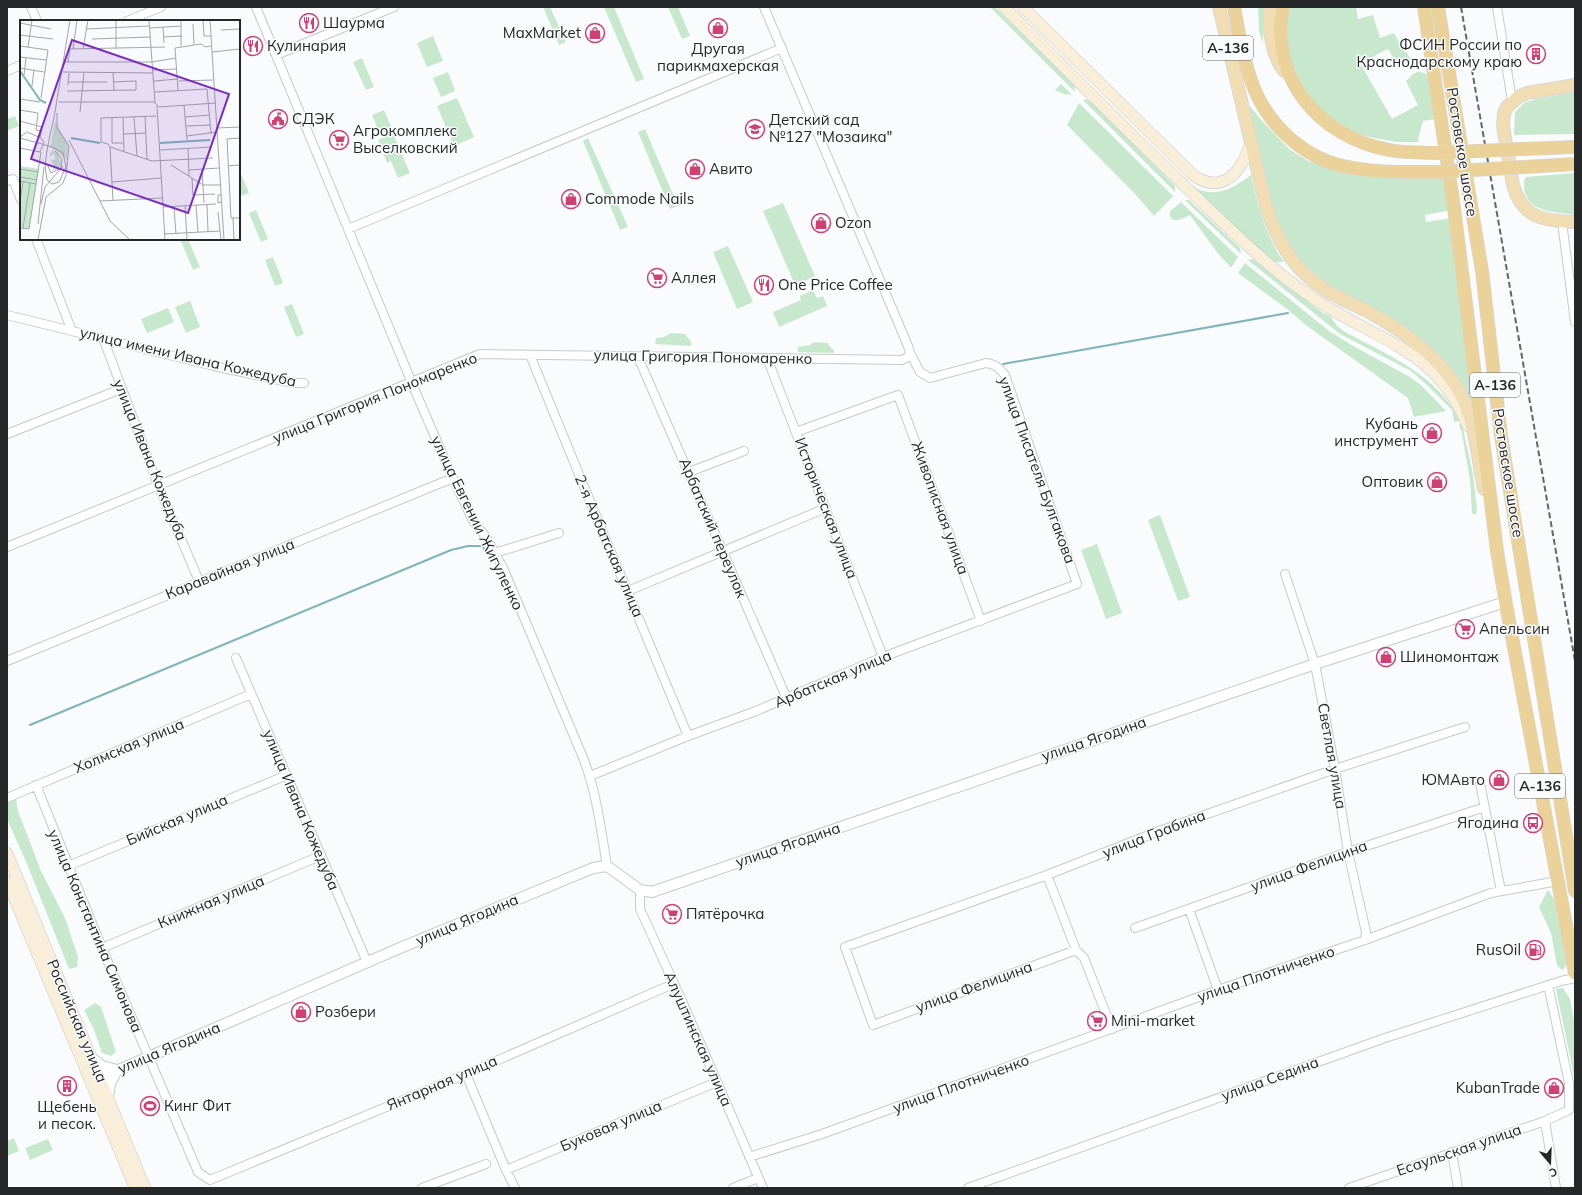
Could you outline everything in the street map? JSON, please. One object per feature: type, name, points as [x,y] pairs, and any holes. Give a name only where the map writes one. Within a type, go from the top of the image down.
[{"type":"highway","name":"А-136","points":[[1234,7],[1238,33],[1256,94],[1264,110],[1273,121],[1298,145],[1320,158],[1353,168],[1386,172],[1440,172],[1575,164]]},
{"type":"highway","name":"А-136","points":[[1283,7],[1281,27],[1282,48],[1293,82],[1310,107],[1343,135],[1389,150],[1434,152],[1575,147]]},
{"type":"highway","name":"Ростовское шоссе","points":[[1424,7],[1454,208],[1497,551],[1505,602],[1575,973]]},
{"type":"highway","name":"Ростовское шоссе","points":[[1438,7],[1482,271],[1501,436],[1575,891]]},
{"type":"highway","name":"А-136","points":[[1534,756],[1539,761],[1545,762],[1553,753]]},
{"type":"main road","points":[[1004,7],[1143,146],[1244,243],[1292,284],[1330,309],[1397,345],[1422,361],[1444,384],[1455,399],[1465,419],[1476,448]]},
{"type":"main road","points":[[1023,7],[1150,133],[1199,179],[1212,182],[1226,180],[1232,177],[1244,163],[1251,141]]},
{"type":"main road","name":"Ростовское шоссе","points":[[1219,7],[1271,222],[1277,236],[1286,252],[1313,281],[1332,294],[1368,312],[1406,335],[1432,356],[1450,377],[1460,393],[1470,421],[1497,551]]},
{"type":"main road","name":"А-136","points":[[1270,7],[1270,30],[1277,56],[1281,67],[1293,82]]},
{"type":"main road","points":[[1575,85],[1527,93],[1518,97],[1512,101],[1504,113],[1503,126],[1515,193],[1524,207],[1531,214],[1540,218],[1562,222],[1575,222]]},
{"type":"main road","points":[[1143,146],[1150,143],[1152,138],[1150,133]]},
{"type":"main road","name":"Российская улица","points":[[7,853],[92,1058],[95,1079],[108,1097],[146,1188]]},
{"type":"main road","name":"Российская улица","points":[[7,881],[95,1079],[134,1188]]},
{"type":"street","points":[[31,7],[37,20]]},
{"type":"street","points":[[128,20],[142,11],[161,7]]},
{"type":"street","name":"улица Евгении Жигуленко","points":[[256,7],[452,478],[473,520],[486,537],[504,570],[590,776],[599,814],[607,866]]},
{"type":"street","points":[[276,55],[394,7]]},
{"type":"street","points":[[764,7],[909,355]]},
{"type":"street","points":[[1496,7],[1512,101]]},
{"type":"street","points":[[348,229],[782,48]]},
{"type":"street","points":[[7,71],[20,65]]},
{"type":"street","points":[[10,180],[20,198]]},
{"type":"street","points":[[1562,222],[1573,284],[1575,322]]},
{"type":"street","name":"улица имени Ивана Кожедуба","points":[[36,240],[72,331]]},
{"type":"street","name":"улица имени Ивана Кожедуба","points":[[7,315],[228,369],[293,383],[304,383]]},
{"type":"street","name":"улица Ивана Кожедуба","points":[[103,338],[158,485],[199,581]]},
{"type":"street","name":"улица Григория Пономаренко","points":[[7,547],[480,354],[902,360],[909,355]]},
{"type":"street","name":"2-я Арбатская улица","points":[[530,355],[688,736]]},
{"type":"street","name":"улица Писателя Булгакова","points":[[909,355],[920,372],[930,378],[986,363],[995,364],[1001,370],[1005,376],[1077,584]]},
{"type":"street","name":"Арбатский переулок","points":[[638,356],[787,699]]},
{"type":"street","name":"Историческая улица","points":[[767,358],[883,657]]},
{"type":"street","points":[[7,434],[121,389]]},
{"type":"street","name":"Живописная улица","points":[[796,432],[898,395],[981,621]]},
{"type":"street","points":[[689,472],[744,451]]},
{"type":"street","name":"Каравайная улица","points":[[7,661],[452,478]]},
{"type":"street","points":[[628,591],[826,508]]},
{"type":"street","points":[[495,553],[559,532]]},
{"type":"street","name":"Светлая улица","points":[[1285,574],[1315,664],[1335,769],[1348,852],[1366,932],[1365,940]]},
{"type":"street","name":"Арбатская улица","points":[[590,776],[688,736],[787,699],[883,657],[1077,584]]},
{"type":"street","name":"улица Ягодина","points":[[640,890],[652,892],[1315,664],[1505,602]]},
{"type":"street","name":"улица Ивана Кожедуба","points":[[236,658],[287,775],[320,856],[367,962]]},
{"type":"street","name":"Холмская улица","points":[[7,798],[251,694]]},
{"type":"street","name":"улица Грабина","points":[[873,1025],[845,948],[1047,875],[1159,831],[1335,769],[1465,727]]},
{"type":"street","name":"Бийская улица","points":[[68,866],[287,775]]},
{"type":"street","points":[[1480,783],[1500,891]]},
{"type":"street","name":"улица Константина Симонова","points":[[36,785],[102,948],[198,1172],[210,1180]]},
{"type":"street","name":"улица Фелицина","points":[[1135,928],[1348,852],[1485,807]]},
{"type":"street","name":"Книжная улица","points":[[102,948],[320,856]]},
{"type":"street","points":[[607,866],[640,890]]},
{"type":"street","name":"улица Ягодина","points":[[95,1079],[367,962],[593,868],[607,866]]},
{"type":"street","points":[[1047,875],[1076,950],[1084,958],[1112,1030]]},
{"type":"street","name":"улица Плотниченко","points":[[749,1156],[822,1134],[1112,1030],[1218,990],[1365,940],[1500,891],[1558,881]]},
{"type":"street","name":"Алуштинская улица","points":[[640,890],[640,909],[763,1188]]},
{"type":"street","points":[[1189,909],[1218,990]]},
{"type":"street","name":"улица Фелицина","points":[[873,1025],[1076,950]]},
{"type":"street","name":"улица Седина","points":[[968,1188],[1385,1038],[1548,985],[1575,978]]},
{"type":"street","name":"Янтарная улица","points":[[210,1180],[466,1074],[674,984]]},
{"type":"street","name":"Есаульская улица","points":[[1349,1188],[1545,1121],[1569,1110],[1569,1083],[1548,985]]},
{"type":"street","points":[[92,1058],[102,1066],[117,1070],[110,1084],[108,1097]]},
{"type":"street","points":[[466,1074],[515,1188]]},
{"type":"street","name":"Буковая улица","points":[[506,1170],[717,1082]]},
{"type":"street","points":[[1545,1121],[1556,1188]]},
{"type":"street","points":[[1452,1152],[1458,1188]]},
{"type":"street","points":[[422,1188],[486,1164]]},
{"type":"street","points":[[733,1188],[758,1178]]},
{"type":"green space","points":[[543,7],[550,7],[566,42],[559,45]]},
{"type":"green space","points":[[604,7],[614,7],[644,79],[636,82]]},
{"type":"green space","points":[[668,7],[678,7],[690,36],[682,39]]},
{"type":"green space","points":[[990,7],[995,7],[1074,85],[1075,92]]},
{"type":"green space","points":[[1258,7],[1264,7],[1263,43],[1259,31]]},
{"type":"green space","points":[[1285,7],[1356,7],[1358,19],[1373,15],[1380,38],[1394,33],[1411,60],[1398,66],[1388,49],[1360,63],[1392,119],[1418,105],[1406,81],[1418,72],[1428,75],[1436,119],[1423,121],[1418,139],[1419,142],[1396,142],[1354,134],[1323,114],[1292,75],[1282,25]]},
{"type":"green space","points":[[433,36],[443,61],[427,67],[417,43]]},
{"type":"green space","points":[[362,58],[374,87],[366,90],[353,62]]},
{"type":"green space","points":[[448,72],[455,91],[441,97],[433,78]]},
{"type":"green space","points":[[1061,84],[1072,95],[1064,94],[1055,90]]},
{"type":"green space","points":[[1575,92],[1575,134],[1514,135],[1515,112],[1524,103],[1536,99]]},
{"type":"green space","points":[[457,98],[474,137],[454,146],[437,106]]},
{"type":"green space","points":[[1086,99],[1091,102],[1175,186],[1175,192],[1083,100]]},
{"type":"green space","points":[[1079,103],[1173,196],[1154,216],[1136,195],[1067,125]]},
{"type":"green space","points":[[1249,105],[1289,149],[1308,161],[1329,168],[1446,174],[1451,210],[1425,215],[1426,222],[1452,218],[1477,419],[1449,369],[1323,281],[1293,253],[1277,224],[1264,182]]},
{"type":"green space","points":[[384,110],[392,129],[380,134],[372,115]]},
{"type":"green space","points":[[15,116],[19,126],[7,131],[7,119]]},
{"type":"green space","points":[[645,129],[678,206],[670,209],[638,132]]},
{"type":"green space","points":[[393,134],[410,173],[398,178],[391,161],[387,163],[378,140]]},
{"type":"green space","points":[[588,138],[628,227],[620,230],[583,141]]},
{"type":"green space","points":[[240,171],[249,193],[242,196],[240,191]]},
{"type":"green space","points":[[1180,173],[1196,188],[1210,192],[1225,190],[1238,184],[1251,175],[1267,231],[1277,252],[1284,262],[1275,262],[1256,248],[1179,175]]},
{"type":"green space","points":[[1575,173],[1575,215],[1553,212],[1539,208],[1528,200],[1524,188],[1524,180],[1526,177]]},
{"type":"green space","points":[[1185,200],[1189,200],[1240,248],[1241,254]]},
{"type":"green space","points":[[1181,202],[1238,257],[1231,268],[1216,251],[1190,215],[1177,220],[1171,219],[1170,211]]},
{"type":"green space","points":[[783,203],[815,276],[795,285],[763,211]]},
{"type":"green space","points":[[256,210],[268,239],[261,242],[249,213]]},
{"type":"green space","points":[[188,240],[200,267],[193,270],[181,241]]},
{"type":"green space","points":[[728,246],[753,302],[737,309],[713,252]]},
{"type":"green space","points":[[273,257],[283,283],[275,286],[265,260]]},
{"type":"green space","points":[[1253,259],[1323,313],[1330,316],[1337,326],[1345,332],[1394,358],[1425,379],[1439,391],[1451,405],[1460,421],[1454,422],[1452,410],[1411,371],[1340,334],[1248,260]]},
{"type":"green space","points":[[1245,263],[1329,331],[1410,377],[1421,385],[1446,411],[1414,417],[1408,398],[1307,326],[1287,309],[1238,273]]},
{"type":"green space","points":[[813,290],[817,298],[823,296],[827,306],[779,327],[773,312],[801,300],[800,296]]},
{"type":"green space","points":[[190,301],[200,327],[186,333],[175,307]]},
{"type":"green space","points":[[292,304],[304,334],[296,337],[284,307]]},
{"type":"green space","points":[[168,308],[174,322],[147,333],[141,319]]},
{"type":"green space","points":[[671,333],[685,334],[691,341],[691,346],[655,344],[656,338],[664,337]]},
{"type":"green space","points":[[813,342],[828,343],[834,350],[834,353],[798,352],[798,347],[811,345]]},
{"type":"green space","points":[[1461,423],[1473,474],[1477,510],[1476,515],[1472,513],[1470,480],[1459,425]]},
{"type":"green space","points":[[1160,515],[1190,597],[1178,601],[1148,520]]},
{"type":"green space","points":[[1097,544],[1122,613],[1106,619],[1081,550]]},
{"type":"green space","points":[[16,799],[18,811],[41,871],[65,918],[78,957],[77,967],[69,969],[27,864],[7,819],[7,803]]},
{"type":"green space","points":[[1548,890],[1554,899],[1567,965],[1562,970],[1557,965],[1551,933],[1539,907]]},
{"type":"green space","points":[[1563,988],[1570,999],[1575,1026],[1575,1081],[1556,989]]},
{"type":"green space","points":[[95,1003],[101,1007],[116,1052],[111,1056],[102,1053],[94,1030],[84,1010]]},
{"type":"green space","points":[[14,1138],[19,1151],[7,1156],[7,1141]]},
{"type":"green space","points":[[48,1139],[53,1150],[30,1160],[25,1148]]},
{"type":"waterway","points":[[1003,364],[1288,313]]},
{"type":"waterway","points":[[30,725],[451,550],[468,546],[482,546],[490,556]]},
{"type":"railway","points":[[1461,7],[1575,661]]},
{"type":"place","name":"Шаурма","points":[[309,23]]},
{"type":"place","name":"Другая парикмахерская","points":[[718,28]]},
{"type":"place","name":"MaxMarket","points":[[595,33]]},
{"type":"place","name":"Кулинария","points":[[253,46]]},
{"type":"place","name":"ФСИН России по Краснодарскому краю","points":[[1536,54]]},
{"type":"place","name":"СДЭК","points":[[278,119]]},
{"type":"place","name":"Детский сад №127 \"Мозаика\"","points":[[755,129]]},
{"type":"place","name":"Агрокомплекс Выселковский","points":[[339,140]]},
{"type":"place","name":"Авито","points":[[695,169]]},
{"type":"place","name":"Commode Nails","points":[[571,199]]},
{"type":"place","name":"Ozon","points":[[821,223]]},
{"type":"place","name":"Аллея","points":[[657,278]]},
{"type":"place","name":"One Price Coffee","points":[[764,285]]},
{"type":"place","name":"Кубань инструмент","points":[[1432,433]]},
{"type":"place","name":"Оптовик","points":[[1437,482]]},
{"type":"place","name":"Апельсин","points":[[1465,629]]},
{"type":"place","name":"Шиномонтаж","points":[[1386,657]]},
{"type":"place","name":"ЮМАвто","points":[[1499,780]]},
{"type":"place","name":"Ягодина","points":[[1533,823]]},
{"type":"place","name":"Пятёрочка","points":[[672,914]]},
{"type":"place","name":"RusOil","points":[[1535,950]]},
{"type":"place","name":"Розбери","points":[[301,1012]]},
{"type":"place","name":"Mini-market","points":[[1097,1021]]},
{"type":"place","name":"Щебень и песок.","points":[[67,1086]]},
{"type":"place","name":"KubanTrade","points":[[1554,1088]]},
{"type":"place","name":"Кинг Фит","points":[[150,1106]]}]
